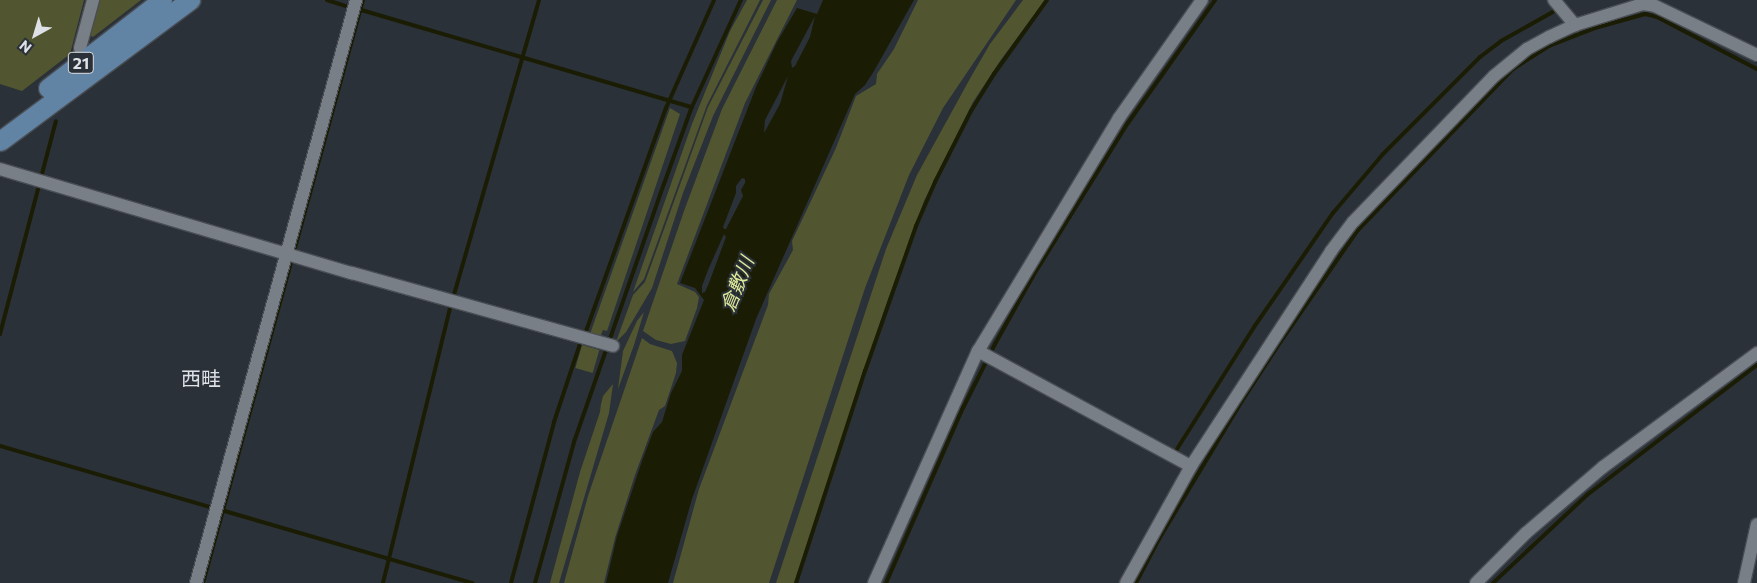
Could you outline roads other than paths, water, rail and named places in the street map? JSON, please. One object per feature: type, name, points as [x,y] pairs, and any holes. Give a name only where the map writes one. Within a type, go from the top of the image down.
[{"type":"main road","name":"21","points":[[0,125],[162,0]]},
{"type":"main road","name":"21","points":[[0,141],[190,0]]},
{"type":"street","points":[[86,59],[80,48],[93,0]]},
{"type":"street","points":[[196,583],[292,255],[356,0]]},
{"type":"street","points":[[874,583],[985,354],[1119,118],[1202,0]]},
{"type":"street","points":[[1126,583],[1191,466],[1331,251],[1353,222],[1494,76],[1527,49],[1584,22],[1644,4],[1655,6],[1757,56]]},
{"type":"street","points":[[1558,5],[1584,22]]},
{"type":"street","points":[[0,169],[292,255],[609,344]]},
{"type":"street","points":[[1476,583],[1526,533],[1603,467],[1757,353]]},
{"type":"street","points":[[985,354],[1191,466]]},
{"type":"street","points":[[1744,583],[1757,524]]},
{"type":"water","name":"倉敷川","points":[[823,0],[914,0],[874,71],[865,85],[855,94],[756,319],[692,499],[668,583],[606,583],[617,536],[642,461],[653,432],[662,422],[671,393],[682,371],[682,355],[704,300],[695,288],[680,283],[756,87],[777,42],[797,8],[817,14]],"holes":[[[815,16],[810,37],[795,66],[792,68],[791,61]],[[788,76],[780,104],[764,133],[765,120]],[[742,178],[745,179],[741,190],[743,196],[726,229],[724,229],[723,227],[736,193],[736,186]],[[724,234],[726,237],[709,283],[705,292],[702,293],[702,286]]]},
{"type":"waterway","points":[[327,0],[346,6]]},
{"type":"waterway","points":[[203,583],[363,0]]},
{"type":"waterway","points":[[383,583],[451,305],[539,0]]},
{"type":"waterway","points":[[585,334],[666,108],[714,0]]},
{"type":"waterway","points":[[535,583],[574,442],[664,184],[691,109],[741,0]]},
{"type":"waterway","points":[[796,583],[865,371],[916,226],[935,182],[971,111],[994,74],[1047,0]]},
{"type":"waterway","points":[[886,583],[963,408],[995,344],[1033,276],[1128,123],[1215,0]]},
{"type":"waterway","points":[[358,9],[692,107]]},
{"type":"waterway","points":[[1177,449],[1254,327],[1333,213],[1383,154],[1480,57],[1501,41],[1558,9]]},
{"type":"waterway","points":[[1136,583],[1159,539],[1242,401],[1358,230],[1513,69],[1549,46],[1595,28],[1645,14],[1657,17],[1757,69]]},
{"type":"waterway","points":[[0,334],[56,121]]},
{"type":"waterway","points":[[511,583],[554,422],[581,341]]},
{"type":"waterway","points":[[1493,583],[1587,495],[1757,365]]},
{"type":"waterway","points":[[0,446],[210,507]]},
{"type":"waterway","points":[[221,510],[473,583]]},
{"type":"district","name":"西畦","points":[[201,378]]}]
